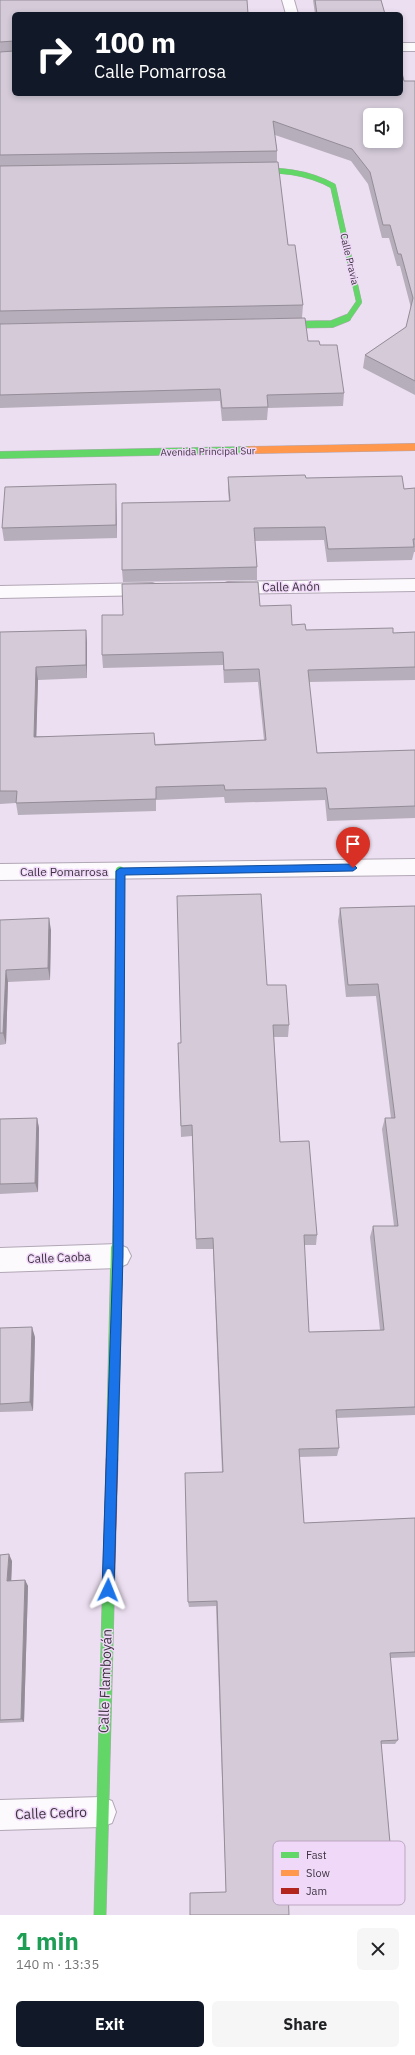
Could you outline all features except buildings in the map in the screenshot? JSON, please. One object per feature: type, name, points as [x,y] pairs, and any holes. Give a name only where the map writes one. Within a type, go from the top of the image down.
[{"type":"street","points":[[288,0],[291,12]]},
{"type":"street","points":[[403,47],[415,47]]},
{"type":"street","name":"Calle Pravia","points":[[243,170],[298,169],[319,176],[333,186],[359,302],[348,318],[332,324],[269,325]]},
{"type":"street","name":"Avenida Principal Sur","points":[[0,455],[415,446]]},
{"type":"street","name":"Calle Anón","points":[[208,588],[415,585]]},
{"type":"street","points":[[0,592],[168,589]]},
{"type":"street","name":"Calle Pomarrosa","points":[[0,872],[415,867]]},
{"type":"street","name":"Calle Flamboyán","points":[[100,1915],[101,1812],[118,1256],[120,871]]},
{"type":"street","name":"Calle Caoba","points":[[0,1260],[118,1256]]},
{"type":"street","name":"Calle Cedro","points":[[0,1815],[101,1812]]},
{"type":"traffic: fast","points":[[249,170],[292,171],[312,176],[333,186],[359,302],[348,318],[332,324],[276,325]]},
{"type":"traffic: fast","points":[[0,455],[249,450]]},
{"type":"traffic: fast","points":[[119,1041],[120,871]]},
{"type":"traffic: fast","points":[[112,1460],[118,1189]]},
{"type":"traffic: fast","points":[[100,1915],[109,1568]]},
{"type":"traffic: slow","points":[[249,450],[415,447]]},
{"type":"traffic: slow","points":[[118,1189],[119,1041]]},
{"type":"traffic: jam","points":[[109,1568],[112,1460]]},
{"type":"route","points":[[108,1590],[118,1256],[120,871],[353,868]]}]
